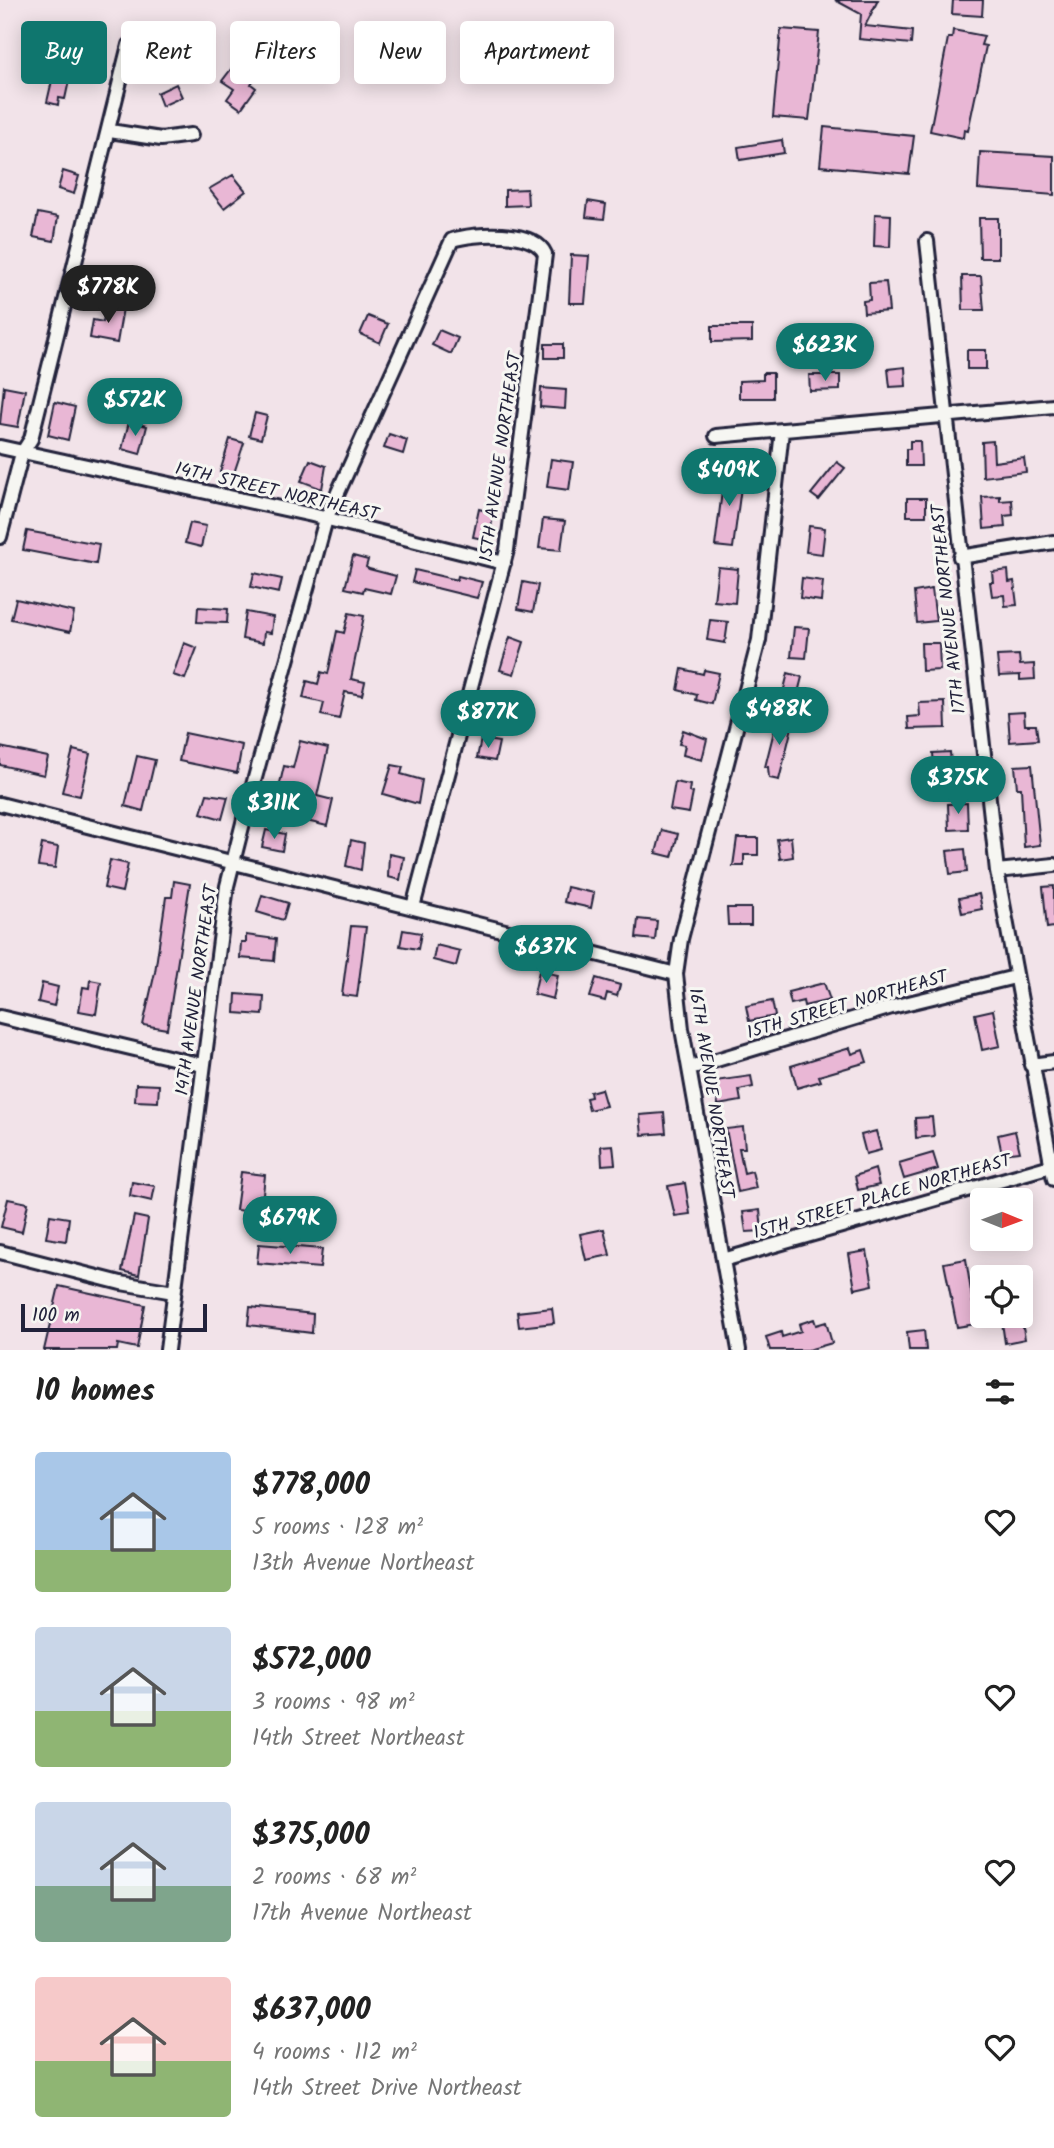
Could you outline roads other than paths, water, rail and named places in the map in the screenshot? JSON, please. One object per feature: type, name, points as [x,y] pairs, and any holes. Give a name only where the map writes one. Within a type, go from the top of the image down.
[{"type":"street","points":[[0,537],[22,453],[31,439],[121,81]]},
{"type":"street","points":[[110,131],[161,139],[191,135]]},
{"type":"street","name":"14TH AVENUE NORTHEAST","points":[[167,1350],[202,1065],[233,862],[326,519],[452,240],[479,235],[531,239],[542,246],[545,254]]},
{"type":"street","name":"17TH AVENUE NORTHEAST","points":[[927,241],[997,871],[1053,1172]]},
{"type":"street","name":"15TH AVENUE NORTHEAST","points":[[413,907],[504,563],[545,254]]},
{"type":"street","points":[[716,436],[1054,406]]},
{"type":"street","name":"16TH AVENUE NORTHEAST","points":[[739,1350],[682,1028],[676,974],[681,939],[759,640],[782,431]]},
{"type":"street","name":"14TH STREET NORTHEAST","points":[[0,447],[326,519],[504,563]]},
{"type":"street","points":[[960,557],[1054,542]]},
{"type":"street","points":[[0,804],[676,974]]},
{"type":"street","points":[[997,871],[1054,865]]},
{"type":"street","name":"15TH STREET NORTHEAST","points":[[690,1068],[891,1007],[1015,977]]},
{"type":"street","points":[[0,1017],[188,1064],[202,1065]]},
{"type":"street","points":[[1031,1065],[1054,1062]]},
{"type":"street","name":"15TH STREET PLACE NORTHEAST","points":[[723,1260],[1053,1172]]},
{"type":"street","points":[[0,1252],[121,1283],[174,1292]]}]
